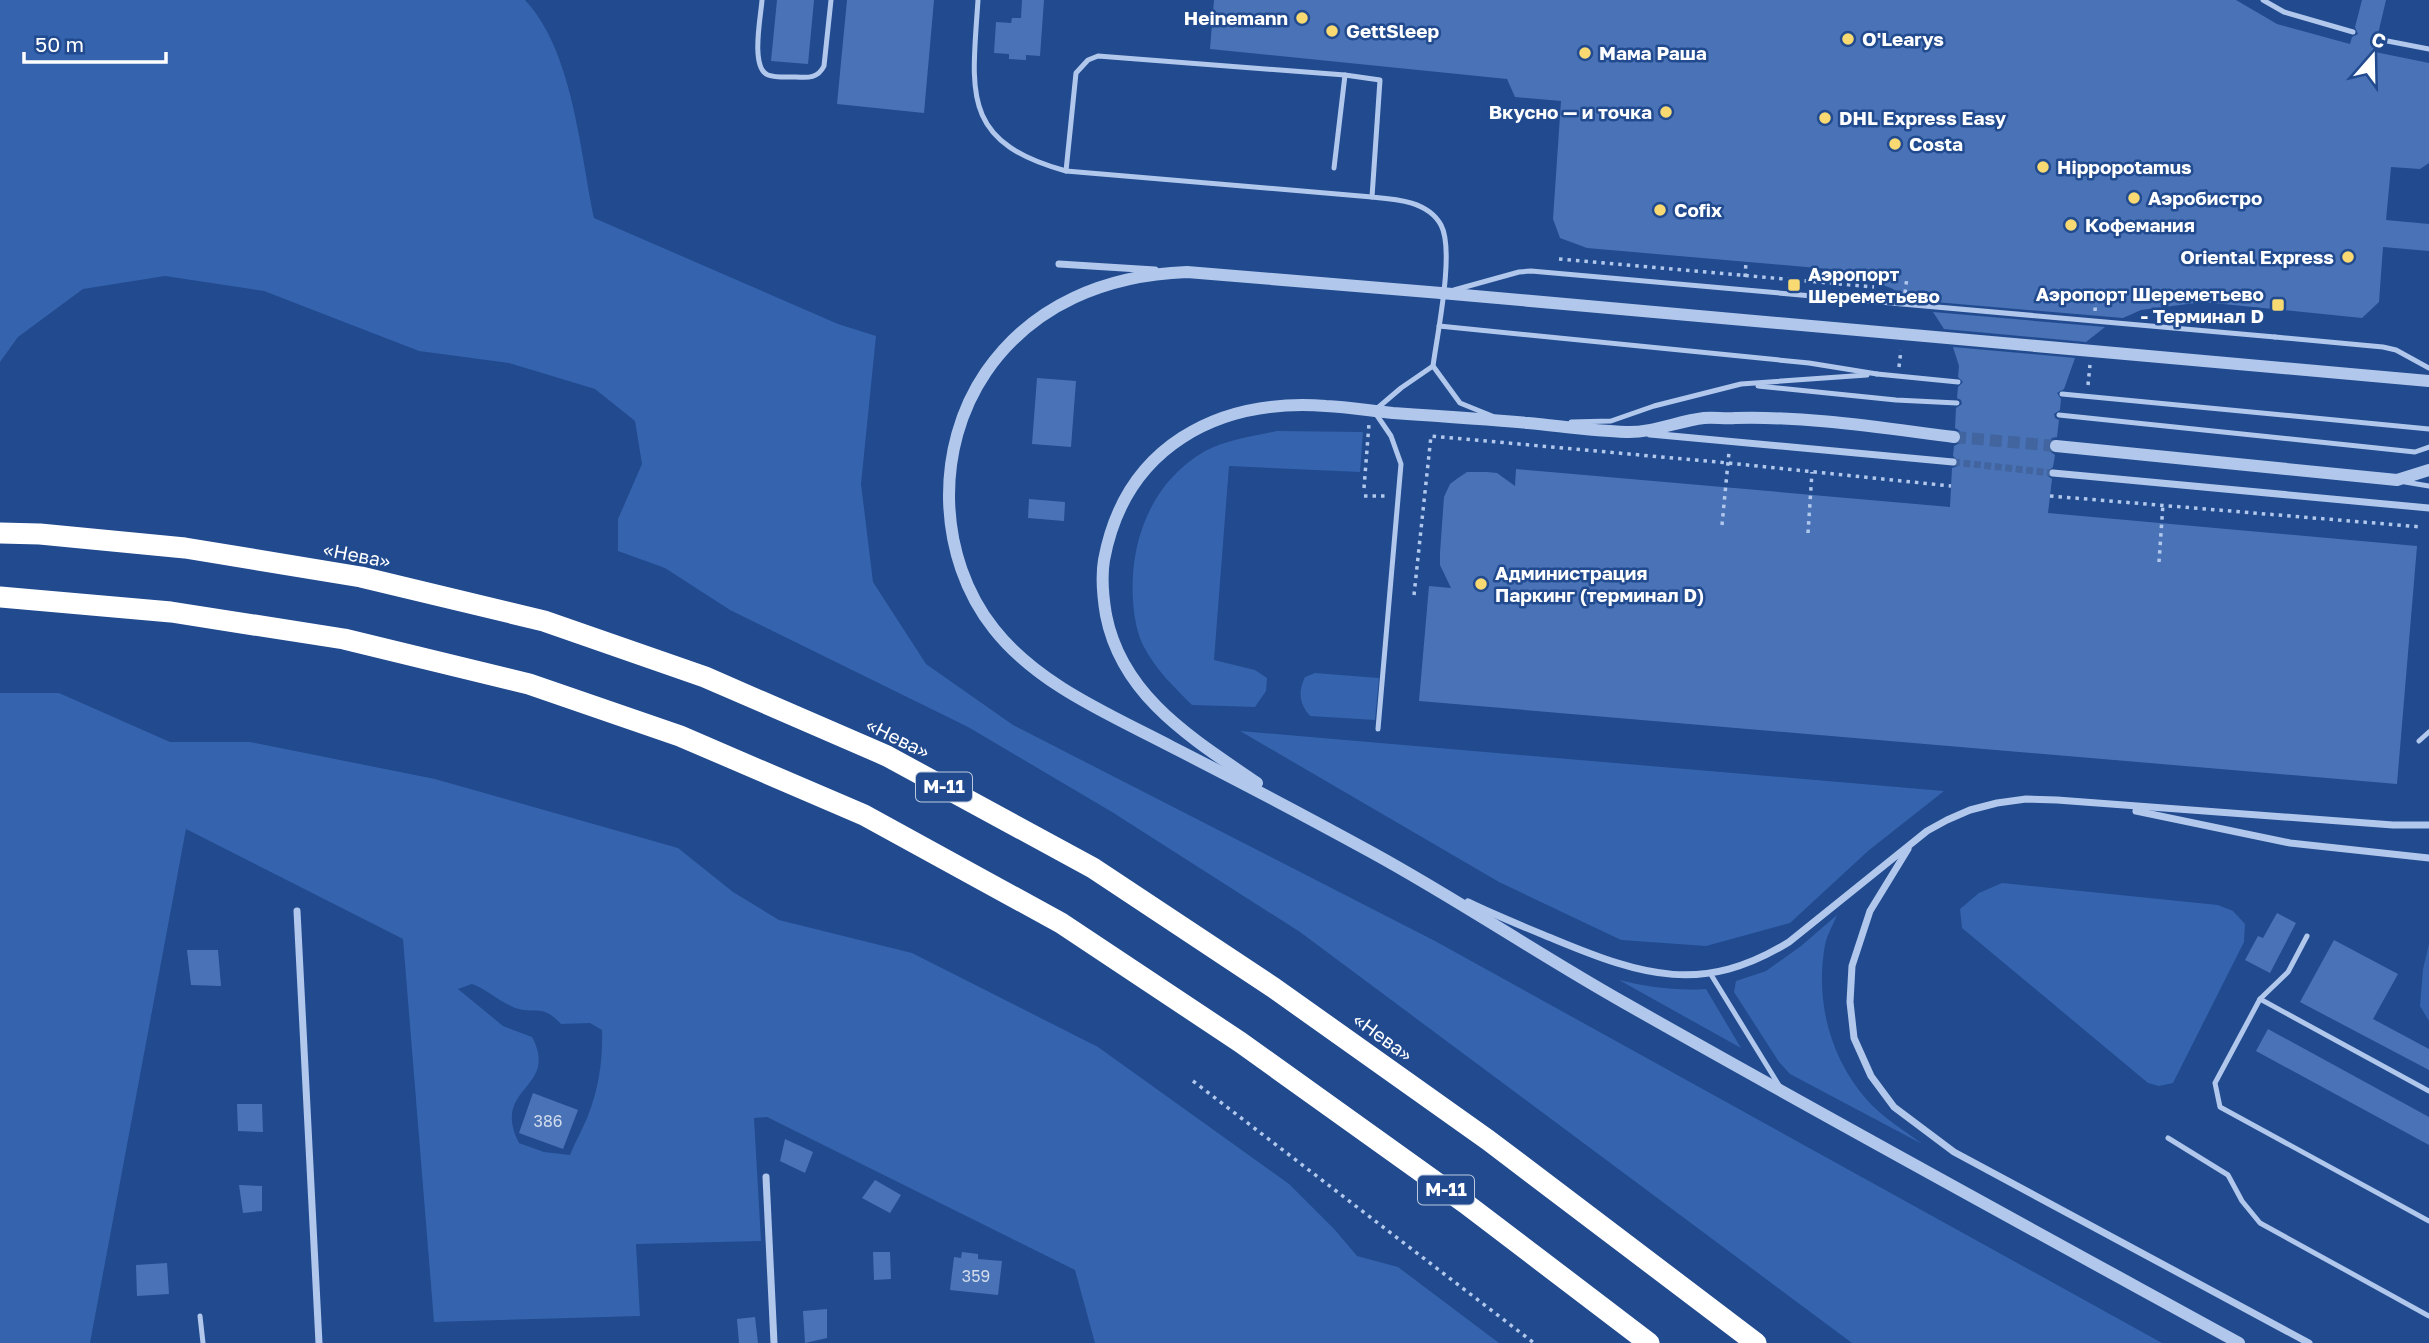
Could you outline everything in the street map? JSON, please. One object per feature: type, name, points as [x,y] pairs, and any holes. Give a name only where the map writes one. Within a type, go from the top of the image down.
[{"type":"highway","name":"«Нева»","points":[[0,533],[40,534],[198,550],[361,577],[544,621],[705,677],[887,756],[1093,868],[1275,988],[1488,1140],[1756,1343]]},
{"type":"highway","name":"М-11","points":[[0,597],[171,612],[331,637],[516,681],[680,736],[864,815],[1061,923],[1240,1042],[1465,1203],[1649,1343]]},
{"type":"street","points":[[1059,264],[1441,293],[2429,381]]},
{"type":"street","points":[[1188,272],[1154,273],[1096,287],[1068,298],[1044,314],[1001,353],[984,375],[970,401],[958,430],[952,456],[949,483],[954,544],[978,605],[1009,646],[1052,681],[1082,699],[1307,816],[1426,882],[1616,999],[2239,1343]]},
{"type":"street","points":[[1307,816],[1188,736],[1161,713],[1129,673],[1108,626],[1102,571],[1114,521],[1126,496],[1142,473],[1160,452],[1178,439],[1224,417],[1250,411],[1325,405],[1953,461]]},
{"type":"street","points":[[1629,432],[1705,418],[1769,417],[1954,437]]},
{"type":"street","points":[[2056,446],[2397,480],[2429,470]]},
{"type":"street","points":[[2053,473],[2429,508]]},
{"type":"street","points":[[1426,882],[1482,909],[1614,963],[1662,975],[1710,973],[1749,964],[1789,942],[1912,843],[1947,820],[1997,803],[2026,799],[2057,800],[2393,825],[2429,825]]},
{"type":"street","points":[[2111,805],[2264,839],[2429,858]]},
{"type":"street","points":[[1912,843],[1870,911],[1852,965],[1850,1002],[1854,1038],[1871,1076],[1894,1107],[1954,1152],[2309,1343]]},
{"type":"street","points":[[297,911],[319,1343]]},
{"type":"street","points":[[766,1177],[774,1343]]},
{"type":"lane","points":[[762,0],[757,55],[763,72],[769,75],[810,78],[821,72],[824,65],[831,0]]},
{"type":"lane","points":[[978,0],[975,92],[979,111],[991,131],[1006,146],[1023,157],[1066,171],[1398,199],[1425,209],[1440,223],[1446,238],[1433,366],[1460,402],[1503,421]]},
{"type":"lane","points":[[2263,0],[2284,12],[2353,32]]},
{"type":"lane","points":[[2377,39],[2429,49]]},
{"type":"lane","points":[[1066,171],[1076,73],[1088,60],[1098,56],[1345,75],[1380,80],[1373,197]]},
{"type":"lane","points":[[1334,169],[1345,75]]},
{"type":"lane","points":[[1441,293],[1531,271],[2383,347],[2396,350],[2429,368]]},
{"type":"lane","points":[[1439,326],[1809,363],[1877,374],[1958,382]]},
{"type":"lane","points":[[1378,729],[1401,464],[1391,436],[1372,411],[1433,366]]},
{"type":"lane","points":[[1526,423],[1611,422],[1654,406],[1741,384],[1877,374]]},
{"type":"lane","points":[[1741,384],[1896,400],[1957,403]]},
{"type":"lane","points":[[2062,394],[2429,429]]},
{"type":"lane","points":[[2059,415],[2415,452],[2429,447]]},
{"type":"lane","points":[[2397,480],[2429,486]]},
{"type":"lane","points":[[2418,741],[2429,732]]},
{"type":"lane","points":[[2308,936],[2288,972],[2260,999],[2215,1083],[2220,1107],[2429,1221]]},
{"type":"lane","points":[[1710,973],[1783,1093]]},
{"type":"lane","points":[[2260,999],[2429,1091]]},
{"type":"lane","points":[[2168,1138],[2228,1175],[2242,1202],[2260,1223],[2429,1316]]},
{"type":"lane","points":[[200,1316],[203,1343]]},
{"type":"path","points":[[1364,488],[1372,411]]},
{"type":"path","points":[[1414,595],[1431,436],[1951,486]]},
{"type":"path","points":[[1722,525],[1728,463]]},
{"type":"path","points":[[1808,533],[1812,472]]},
{"type":"path","points":[[1364,496],[1398,496]]},
{"type":"path","points":[[2050,496],[2421,527]]},
{"type":"path","points":[[2159,562],[2163,504]]},
{"type":"path","points":[[1193,1080],[1534,1343]]},
{"type":"shaded area","points":[[0,0],[525,0],[541,21],[564,74],[579,133],[594,218],[838,324],[876,336],[861,484],[873,582],[926,664],[1013,725],[1435,941],[2162,1343],[1852,1343],[1300,932],[1112,812],[968,727],[730,610],[665,568],[618,551],[618,519],[642,464],[635,421],[595,389],[509,363],[419,351],[264,291],[165,276],[83,289],[18,337],[0,362]]},
{"type":"shaded area","points":[[1277,431],[1363,432],[1360,472],[1229,466],[1214,660],[1255,670],[1267,678],[1266,691],[1255,707],[1192,705],[1160,671],[1139,636],[1134,613],[1133,579],[1140,536],[1157,497],[1170,479],[1186,464],[1205,451],[1222,444]]},
{"type":"shaded area","points":[[1315,673],[1379,678],[1375,720],[1310,716],[1302,702],[1301,687],[1305,677]]},
{"type":"shaded area","points":[[0,693],[59,693],[170,742],[250,742],[435,779],[678,848],[733,892],[779,920],[912,953],[1098,1047],[1289,1184],[1357,1256],[1398,1267],[1499,1343],[1095,1343],[1075,1270],[767,1117],[754,1118],[761,1241],[636,1244],[640,1316],[434,1322],[403,939],[186,829],[90,1343],[0,1343]],"holes":[[[472,984],[506,1004],[519,1009],[542,1011],[561,1024],[590,1023],[602,1030],[598,1083],[587,1118],[570,1155],[544,1152],[519,1143],[512,1124],[513,1110],[538,1068],[538,1054],[532,1037],[503,1026],[458,989]]]},
{"type":"shaded area","points":[[1240,731],[1944,791],[1868,851],[1790,923],[1706,946],[1621,940],[1499,882]]},
{"type":"shaded area","points":[[2002,883],[2218,905],[2233,911],[2245,924],[2244,942],[2173,1083],[2159,1086],[2148,1083],[1962,928],[1960,909],[1979,893]]},
{"type":"shaded area","points":[[1837,915],[1826,941],[1822,966],[1824,1008],[1835,1047],[1843,1066],[1867,1100],[1886,1118],[1922,1144],[1790,1074],[1779,1062],[1734,992],[1736,981],[1766,971]]},
{"type":"shaded area","points":[[2429,944],[2429,1021],[2420,1006],[2423,969]]},
{"type":"shaded area","points":[[1619,980],[1662,988],[1706,989],[1741,1048]]},
{"type":"building","points":[[777,0],[814,0],[808,64],[771,61]]},
{"type":"building","points":[[847,0],[934,0],[924,113],[837,104]]},
{"type":"building","points":[[1022,0],[1044,0],[1040,56],[1026,55],[1026,60],[1009,59],[1009,54],[994,53],[996,22],[1011,23],[1012,18],[1021,18]]},
{"type":"building","points":[[1214,0],[2236,0],[2277,24],[2350,44],[2352,37],[2358,34],[2355,27],[2362,0],[2386,0],[2378,34],[2372,37],[2376,44],[2375,52],[2429,63],[2429,163],[2420,169],[2391,167],[2386,220],[2429,224],[2429,251],[2383,247],[2379,302],[2362,318],[2203,302],[2141,310],[2123,318],[1912,300],[1891,288],[1840,270],[1587,248],[1560,238],[1553,219],[1561,101],[1515,97],[1507,79],[1210,49]]},
{"type":"building","points":[[1933,312],[2105,327],[2086,342],[1944,329]]},
{"type":"building","points":[[1953,347],[2075,358],[2064,389],[2057,393],[2061,399],[2060,410],[2054,414],[2059,420],[2057,437],[2047,444],[2048,450],[2055,455],[2053,467],[2047,472],[2052,479],[2048,513],[2417,546],[2397,784],[1419,701],[1429,586],[1451,588],[1440,565],[1444,497],[1450,484],[1467,472],[1497,473],[1515,486],[1516,469],[1950,507],[1952,468],[1958,466],[1959,462],[1953,456],[1954,446],[1960,443],[1963,437],[1955,428],[1956,408],[1962,404],[1957,398],[1958,387],[1963,382],[1958,377],[1959,366]]},
{"type":"building","points":[[1037,378],[1076,381],[1071,447],[1032,444]]},
{"type":"building","points":[[1029,499],[1065,502],[1064,521],[1028,518]]},
{"type":"building","points":[[2277,913],[2296,923],[2270,973],[2245,960],[2258,936],[2263,938]]},
{"type":"building","points":[[2334,940],[2398,974],[2373,1019],[2429,1049],[2429,1070],[2300,1002]]},
{"type":"building","points":[[187,950],[218,950],[221,986],[191,985]]},
{"type":"building","points":[[2268,1029],[2429,1117],[2429,1145],[2256,1051]]},
{"type":"building","points":[[533,1093],[578,1110],[563,1149],[519,1133]]},
{"type":"building","points":[[237,1104],[262,1104],[263,1132],[238,1131]]},
{"type":"building","points":[[785,1139],[813,1152],[805,1173],[780,1161]]},
{"type":"building","points":[[875,1180],[901,1195],[890,1213],[862,1198]]},
{"type":"building","points":[[239,1185],[262,1186],[262,1211],[243,1213]]},
{"type":"building","points":[[873,1252],[890,1252],[891,1279],[874,1280]]},
{"type":"building","points":[[962,1252],[978,1254],[978,1259],[1002,1261],[998,1295],[950,1290],[954,1257],[961,1258]]},
{"type":"building","points":[[167,1263],[169,1294],[137,1296],[136,1265]]},
{"type":"building","points":[[827,1309],[827,1338],[805,1343],[803,1311]]},
{"type":"building","points":[[755,1317],[758,1343],[739,1343],[737,1319]]},
{"type":"tunnel","points":[[1954,437],[2056,446]]},
{"type":"tunnel","points":[[1953,462],[2053,473]]},
{"type":"place","name":"Heinemann","points":[[1302,18]]},
{"type":"place","name":"GettSleep","points":[[1332,31]]},
{"type":"place","name":"O'Learys","points":[[1848,39]]},
{"type":"place","name":"Мама Раша","points":[[1585,53]]},
{"type":"place","name":"Вкусно — и точка","points":[[1666,112]]},
{"type":"place","name":"DHL Express Easy","points":[[1825,118]]},
{"type":"place","name":"Costa","points":[[1895,144]]},
{"type":"place","name":"Hippopotamus","points":[[2043,167]]},
{"type":"place","name":"Аэробистро","points":[[2134,198]]},
{"type":"place","name":"Cofix","points":[[1660,210]]},
{"type":"place","name":"Кофемания","points":[[2071,225]]},
{"type":"place","name":"Oriental Express","points":[[2348,257]]},
{"type":"place","name":"Аэропорт Шереметьево","points":[[1794,285]]},
{"type":"place","name":"Аэропорт Шереметьево - Терминал D","points":[[2278,305]]},
{"type":"place","name":"Администрация Паркинг (терминал D)","points":[[1481,584]]}]
